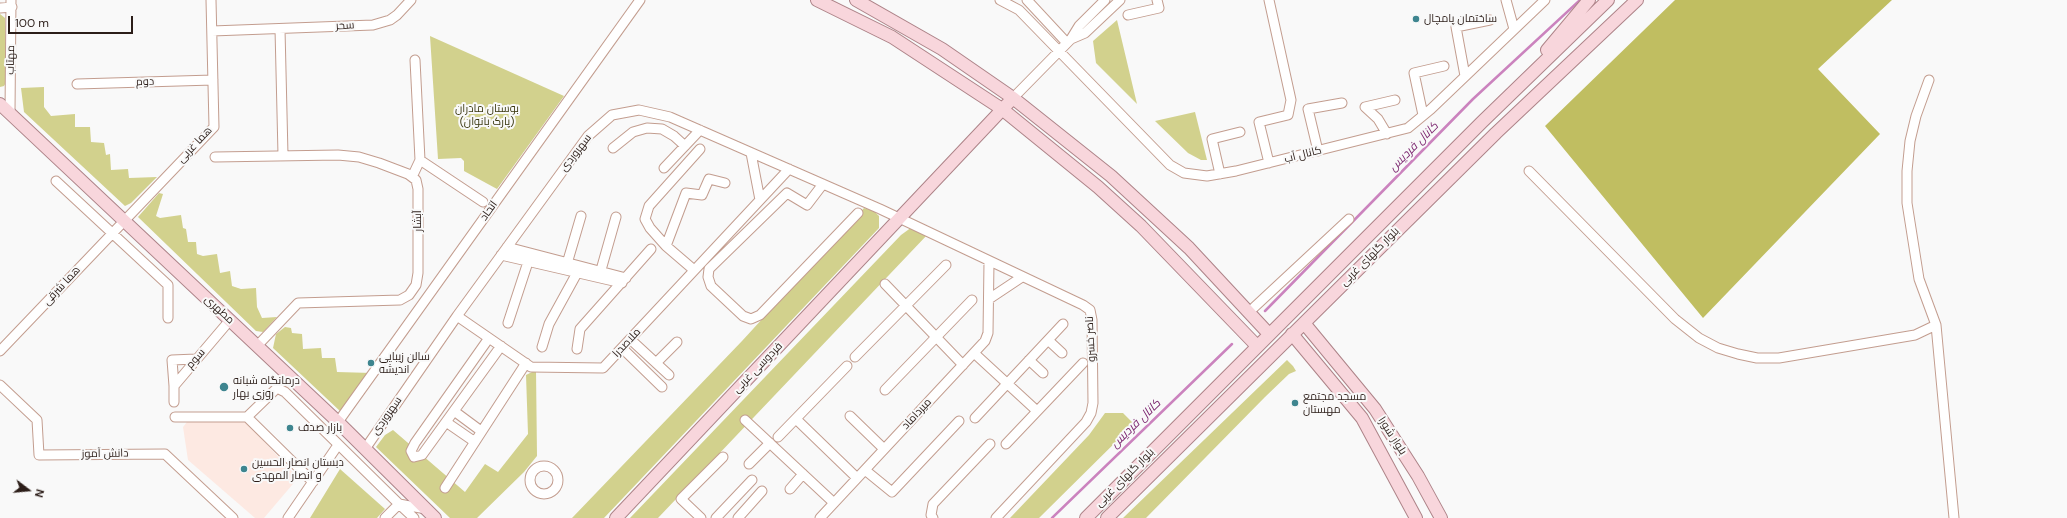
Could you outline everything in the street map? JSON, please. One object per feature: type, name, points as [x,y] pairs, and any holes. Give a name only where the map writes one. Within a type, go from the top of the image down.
[{"type":"main road","points":[[817,0],[892,37],[1002,109],[1092,183],[1141,226],[1257,346]]},
{"type":"main road","points":[[856,0],[942,49],[1013,98],[1111,176],[1189,248],[1269,334]]},
{"type":"main road","points":[[1524,81],[1588,0]]},
{"type":"main road","name":"بلوار گلهای غربی","points":[[1086,518],[1388,215],[1608,0]]},
{"type":"main road","name":"بلوار گلهای غربی","points":[[1107,518],[1501,128],[1637,0]]},
{"type":"main road","name":"فردوسی غربی","points":[[616,518],[1013,98]]},
{"type":"main road","name":"مطهری","points":[[0,104],[338,422],[435,518]]},
{"type":"main road","points":[[1388,215],[1394,213],[1402,219],[1400,228]]},
{"type":"main road","points":[[1236,323],[1241,324],[1246,322],[1249,318],[1248,313]]},
{"type":"main road","name":"بلوار شورا","points":[[1304,323],[1375,409],[1418,476],[1441,518]]},
{"type":"main road","name":"بلوار شورا","points":[[1292,334],[1362,418],[1416,518]]},
{"type":"main road","points":[[1167,437],[1166,443],[1169,446],[1179,446]]},
{"type":"street","name":"هما غربی","points":[[124,221],[214,127],[211,0]]},
{"type":"street","name":"سحر","points":[[212,31],[373,25],[390,20],[411,0]]},
{"type":"street","name":"اتحاد","points":[[338,422],[640,0]]},
{"type":"street","name":"کانال آب","points":[[1000,0],[1012,4],[1019,10],[1058,52],[1170,165],[1184,173],[1207,176],[1269,163],[1408,128],[1466,76],[1545,0]]},
{"type":"street","points":[[1027,0],[1069,41]]},
{"type":"street","points":[[1013,98],[1069,41],[1079,26],[1105,0]]},
{"type":"street","points":[[1069,41],[1085,33],[1120,0]]},
{"type":"street","points":[[1128,15],[1159,8],[1157,0]]},
{"type":"street","points":[[1269,0],[1291,100],[1288,115],[1259,122],[1269,163]]},
{"type":"street","points":[[1506,0],[1514,29]]},
{"type":"street","name":"مهتاب","points":[[0,8],[12,3],[10,113]]},
{"type":"street","points":[[1466,76],[1456,27],[1490,20]]},
{"type":"street","points":[[280,29],[283,155]]},
{"type":"street","points":[[215,157],[338,154],[359,157],[412,176],[420,160],[415,60]]},
{"type":"street","points":[[1423,115],[1414,73],[1444,66]]},
{"type":"street","name":"دوم","points":[[77,84],[213,80]]},
{"type":"street","points":[[1930,80],[1916,116],[1910,141],[1906,171],[1907,203],[1919,279],[1936,325],[1954,518]]},
{"type":"street","points":[[1387,134],[1378,119],[1365,107],[1395,100]]},
{"type":"street","points":[[1318,151],[1308,109],[1342,103]]},
{"type":"street","name":"سهروردی","points":[[365,449],[457,316],[588,136],[612,116],[639,110],[657,113],[700,130],[901,218]]},
{"type":"street","points":[[614,148],[633,132],[647,128],[662,129],[674,136],[684,146]]},
{"type":"street","points":[[664,168],[700,130]]},
{"type":"street","points":[[1220,174],[1212,139],[1240,132]]},
{"type":"street","points":[[694,270],[666,246],[650,228],[645,219],[649,206],[700,150]]},
{"type":"street","points":[[751,153],[760,200]]},
{"type":"street","points":[[420,160],[482,202]]},
{"type":"street","name":"ملاصدرا","points":[[457,316],[531,367],[603,368],[789,170]]},
{"type":"street","points":[[1529,171],[1675,319],[1699,338],[1718,348],[1757,358],[1778,358],[1914,335],[1936,325]]},
{"type":"street","name":"آبشار","points":[[257,346],[298,303],[400,300],[409,296],[416,285],[418,273],[418,189],[416,180],[412,176]]},
{"type":"street","points":[[666,246],[686,193],[702,195],[709,179],[725,183]]},
{"type":"street","points":[[56,181],[168,285],[168,318]]},
{"type":"street","points":[[824,184],[807,205],[787,193],[709,269],[708,277],[711,286],[744,316],[751,319],[760,315],[858,213]]},
{"type":"street","points":[[566,266],[581,216]]},
{"type":"street","points":[[599,275],[616,217]]},
{"type":"street","name":"ناصر خسرو","points":[[901,218],[989,262],[1083,305],[1090,310],[1092,320],[1093,402],[1091,413],[1086,422],[996,518]]},
{"type":"street","points":[[1248,313],[1349,219]]},
{"type":"street","name":"هما شرقی","points":[[0,351],[124,221]]},
{"type":"street","points":[[507,247],[566,266],[624,281]]},
{"type":"street","points":[[577,349],[580,329],[651,249]]},
{"type":"street","points":[[501,255],[528,262],[566,266],[577,273],[599,275]]},
{"type":"street","points":[[508,323],[528,262]]},
{"type":"street","name":"میرداماد","points":[[820,518],[985,340],[988,333],[989,262]]},
{"type":"street","points":[[855,357],[946,266]]},
{"type":"street","points":[[542,347],[549,324],[577,273]]},
{"type":"street","points":[[989,299],[1022,277]]},
{"type":"street","points":[[886,284],[963,365]]},
{"type":"street","points":[[885,390],[972,300]]},
{"type":"street","name":"سوم","points":[[174,386],[230,320]]},
{"type":"street","points":[[975,418],[1063,324]]},
{"type":"street","points":[[489,338],[415,443],[411,452],[414,457],[422,455],[501,346]]},
{"type":"street","points":[[630,339],[669,375]]},
{"type":"street","points":[[1048,340],[1062,353]]},
{"type":"street","points":[[656,363],[677,342]]},
{"type":"street","points":[[622,348],[662,387]]},
{"type":"street","points":[[974,353],[1037,412]]},
{"type":"street","points":[[174,402],[172,360],[196,359]]},
{"type":"street","points":[[1029,360],[1043,373]]},
{"type":"street","points":[[445,488],[526,363]]},
{"type":"street","points":[[1006,444],[1083,363]]},
{"type":"street","points":[[778,437],[847,366]]},
{"type":"street","name":"دانش آموز","points":[[0,385],[38,420],[38,456],[165,454],[233,518]]},
{"type":"street","points":[[175,417],[247,417],[277,388],[286,392],[338,445],[414,518]]},
{"type":"street","points":[[454,411],[481,432]]},
{"type":"street","points":[[850,416],[884,449]]},
{"type":"street","points":[[247,417],[313,482]]},
{"type":"street","points":[[796,419],[857,478]]},
{"type":"street","points":[[745,420],[834,503]]},
{"type":"street","points":[[865,470],[892,492],[959,421]]},
{"type":"street","points":[[446,422],[474,442]]},
{"type":"street","points":[[749,464],[770,443]]},
{"type":"street","points":[[933,518],[931,515],[932,504],[990,444]]},
{"type":"street","points":[[288,518],[338,445]]},
{"type":"street","points":[[701,518],[681,498],[723,457]]},
{"type":"street","points":[[790,489],[803,474]]},
{"type":"street","points":[[716,518],[752,480]]},
{"type":"street","points":[[738,518],[762,491]]},
{"type":"street","points":[[399,504],[426,509]]},
{"type":"street","points":[[385,518],[399,504]]},
{"type":"shaded area","points":[[1675,0],[1892,0],[1818,69],[1880,134],[1703,318],[1545,126]]},
{"type":"shaded area","name":"دبستان انصار الحسین و انصار المهدی","points":[[245,421],[298,478],[264,518],[255,518],[188,460],[183,427],[187,422]]},
{"type":"green space","points":[[0,14],[5,18],[7,81],[4,86],[0,87]]},
{"type":"green space","points":[[1117,20],[1137,104],[1096,63],[1093,41]]},
{"type":"green space","name":"بوستان مادران (پارک بانوان)","points":[[430,36],[564,96],[497,189],[464,171],[464,161],[461,158],[438,159]]},
{"type":"green space","points":[[44,87],[44,107],[51,116],[75,114],[75,127],[90,127],[91,142],[104,143],[106,155],[110,154],[111,170],[128,169],[129,178],[157,177],[131,203],[125,206],[24,112],[21,88]]},
{"type":"green space","points":[[1195,112],[1207,160],[1201,160],[1188,153],[1155,121]]},
{"type":"green space","points":[[159,193],[163,194],[156,216],[160,218],[181,215],[183,228],[186,229],[188,242],[196,242],[197,254],[203,256],[217,254],[220,273],[230,271],[232,286],[241,289],[256,288],[257,307],[262,318],[277,317],[263,332],[256,331],[138,217]]},
{"type":"green space","points":[[864,208],[874,211],[879,216],[879,228],[604,518],[572,518],[742,341]]},
{"type":"green space","points":[[912,227],[928,234],[658,518],[630,518],[901,235]]},
{"type":"green space","points":[[285,327],[291,328],[292,333],[302,334],[303,349],[321,348],[322,358],[335,358],[337,372],[372,373],[341,412],[273,348],[276,334]]},
{"type":"green space","points":[[1287,360],[1296,371],[1289,374],[1265,397],[1146,518],[1123,518]]},
{"type":"green space","points":[[536,370],[537,456],[524,472],[477,518],[450,518],[376,447],[385,435],[393,430],[465,492],[485,464],[498,472],[528,434],[526,375]]},
{"type":"green space","points":[[1105,413],[1123,413],[1134,424],[1039,518],[1010,518],[1089,435]]},
{"type":"green space","points":[[340,469],[385,509],[377,518],[310,518]]},
{"type":"waterway","name":"کانال فردیس","points":[[1265,311],[1473,99],[1580,0]]},
{"type":"waterway","name":"کانال فردیس","points":[[1052,518],[1232,344]]},
{"type":"place","name":"ساختمان پامچال","points":[[1416,19]]},
{"type":"place","name":"سالن زیبایی اندیشه","points":[[371,363]]},
{"type":"place","name":"درمانگاه شبانه روزی بهار","points":[[224,387]]},
{"type":"place","name":"مسجد مجتمع مهستان","points":[[1295,403]]},
{"type":"place","name":"بازار صدف","points":[[290,428]]},
{"type":"place","name":"دبستان انصار الحسین و انصار المهدی","points":[[244,469]]}]
